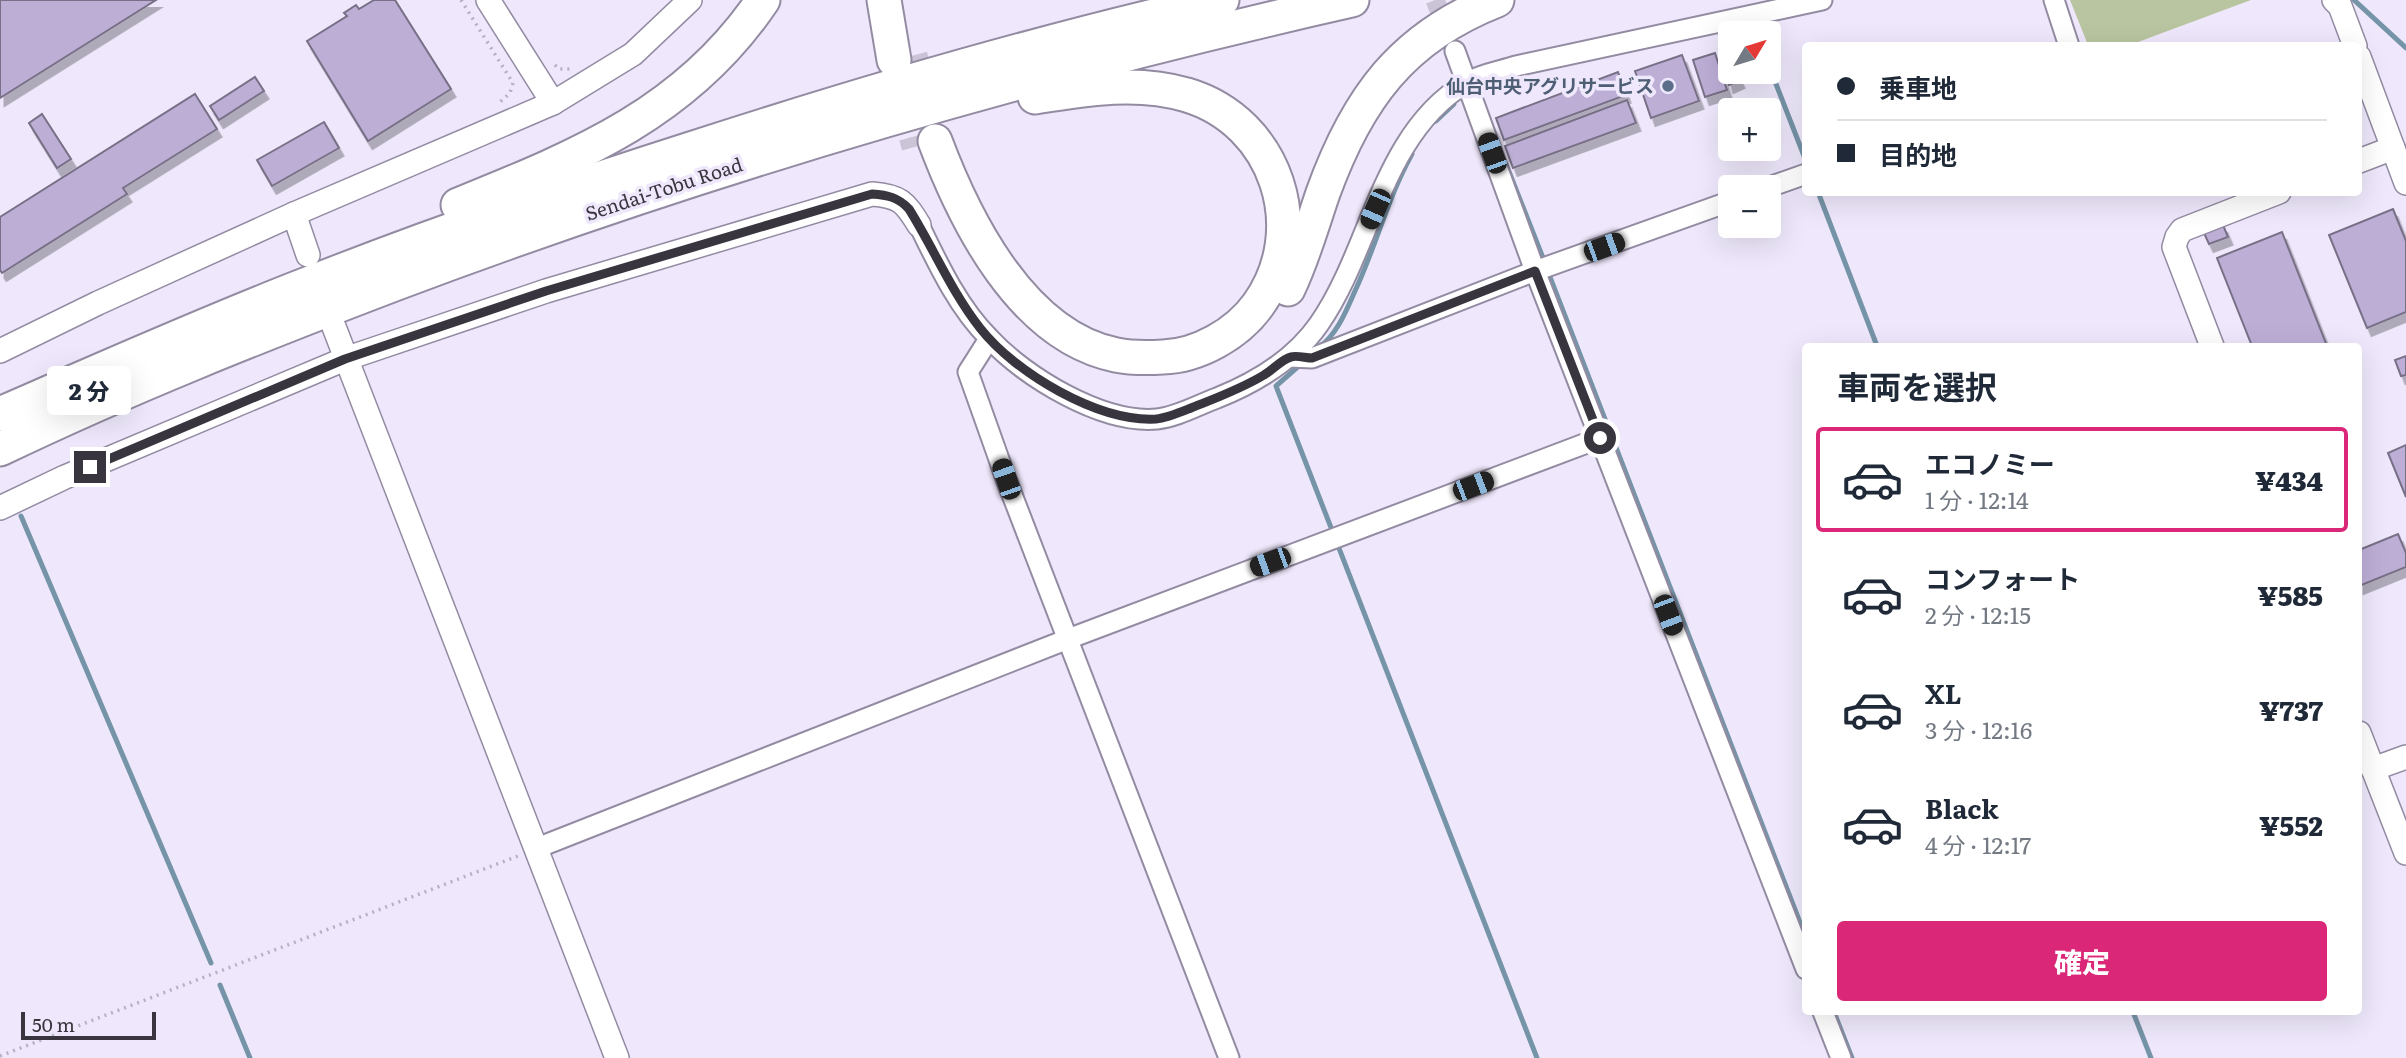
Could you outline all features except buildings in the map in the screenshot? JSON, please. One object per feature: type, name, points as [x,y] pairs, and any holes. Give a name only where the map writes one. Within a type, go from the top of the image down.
[{"type":"highway","points":[[103,369],[208,313],[300,270],[492,192],[598,145],[665,104],[696,78],[724,49],[763,0]]},
{"type":"highway","points":[[884,0],[902,58],[901,0]]},
{"type":"highway","name":"Sendai-Tobu Road","points":[[0,414],[343,270],[616,173],[945,71],[1092,31],[1223,0]]},
{"type":"highway","name":"Sendai-Tobu Road","points":[[0,449],[129,391],[316,314],[507,242],[629,200],[885,121],[1044,76],[1221,30],[1352,0]]},
{"type":"highway","points":[[629,200],[766,170],[1026,99],[1108,87],[1136,86],[1189,95],[1213,106],[1248,132],[1261,149],[1273,170],[1285,226],[1282,255],[1272,284],[1256,308],[1220,340],[1195,351],[1170,357],[1141,358],[1088,346],[1037,312],[994,260],[926,143],[950,218],[978,267],[1017,316],[1037,334],[1084,363],[1109,372],[1133,376],[1186,372],[1210,365],[1233,351],[1268,320],[1282,303],[1308,240],[1337,157],[1366,101],[1384,78],[1426,38],[1461,16],[1497,0]]},
{"type":"street","points":[[488,0],[553,103]]},
{"type":"street","points":[[0,351],[98,303],[294,214],[553,103],[633,54],[690,0]]},
{"type":"street","points":[[1301,357],[1345,276],[1395,164],[1415,130],[1435,108],[1467,82],[1516,66],[1822,0]]},
{"type":"street","points":[[2054,0],[2068,42]]},
{"type":"street","points":[[2334,0],[2340,6],[2354,42]]},
{"type":"street","points":[[1455,51],[1542,268],[1600,438],[1802,959]]},
{"type":"street","points":[[2362,65],[2406,183]]},
{"type":"street","points":[[2362,160],[2393,148]]},
{"type":"street","points":[[1781,183],[1802,176]]},
{"type":"street","points":[[0,508],[65,477],[345,359],[546,291],[872,194],[891,195],[903,202],[919,225],[956,293],[989,339],[1037,377],[1071,399],[1130,417],[1157,419],[1227,394],[1301,357],[1718,206]]},
{"type":"street","points":[[2211,343],[2174,247],[2175,241],[2182,230],[2269,196]]},
{"type":"street","points":[[294,214],[308,255]]},
{"type":"street","points":[[334,327],[617,1058]]},
{"type":"street","points":[[989,339],[968,372],[1006,479],[1229,1058]]},
{"type":"street","points":[[537,848],[1068,639],[1600,438]]},
{"type":"street","points":[[2362,741],[2406,853]]},
{"type":"street","points":[[2373,769],[2406,757]]},
{"type":"street","points":[[1824,1015],[1841,1058]]},
{"type":"path","points":[[461,0],[513,83],[510,93],[499,103]]},
{"type":"path","points":[[551,61],[559,69],[587,69],[601,75]]},
{"type":"path","points":[[0,1056],[537,848]]},
{"type":"green space","points":[[2070,0],[2251,0],[2138,42],[2087,42]]},
{"type":"waterway","points":[[2354,0],[2406,48]]},
{"type":"waterway","points":[[1776,84],[1802,151]]},
{"type":"waterway","points":[[1436,121],[1454,104]]},
{"type":"waterway","points":[[1321,346],[1345,314],[1412,154]]},
{"type":"waterway","points":[[1506,164],[1545,263]]},
{"type":"waterway","points":[[1820,196],[1876,343]]},
{"type":"waterway","points":[[1548,272],[1802,928]]},
{"type":"waterway","points":[[1301,364],[1276,386],[1537,1058]]},
{"type":"waterway","points":[[21,516],[211,963]]},
{"type":"waterway","points":[[220,985],[250,1058]]},
{"type":"waterway","points":[[1835,1015],[1852,1058]]},
{"type":"waterway","points":[[2134,1015],[2151,1058]]},
{"type":"tunnel","points":[[1435,0],[1449,35]]},
{"type":"tunnel","points":[[911,56],[925,107]]},
{"type":"tunnel","points":[[902,88],[918,146]]},
{"type":"place","name":"仙台中央アグリサービス","points":[[1668,86]]},
{"type":"route","points":[[90,467],[345,359],[546,291],[872,194],[891,195],[909,209],[956,293],[989,339],[1037,377],[1071,399],[1130,417],[1157,419],[1182,412],[1227,394],[1266,374],[1290,357],[1312,358],[1535,271],[1600,438]]}]
